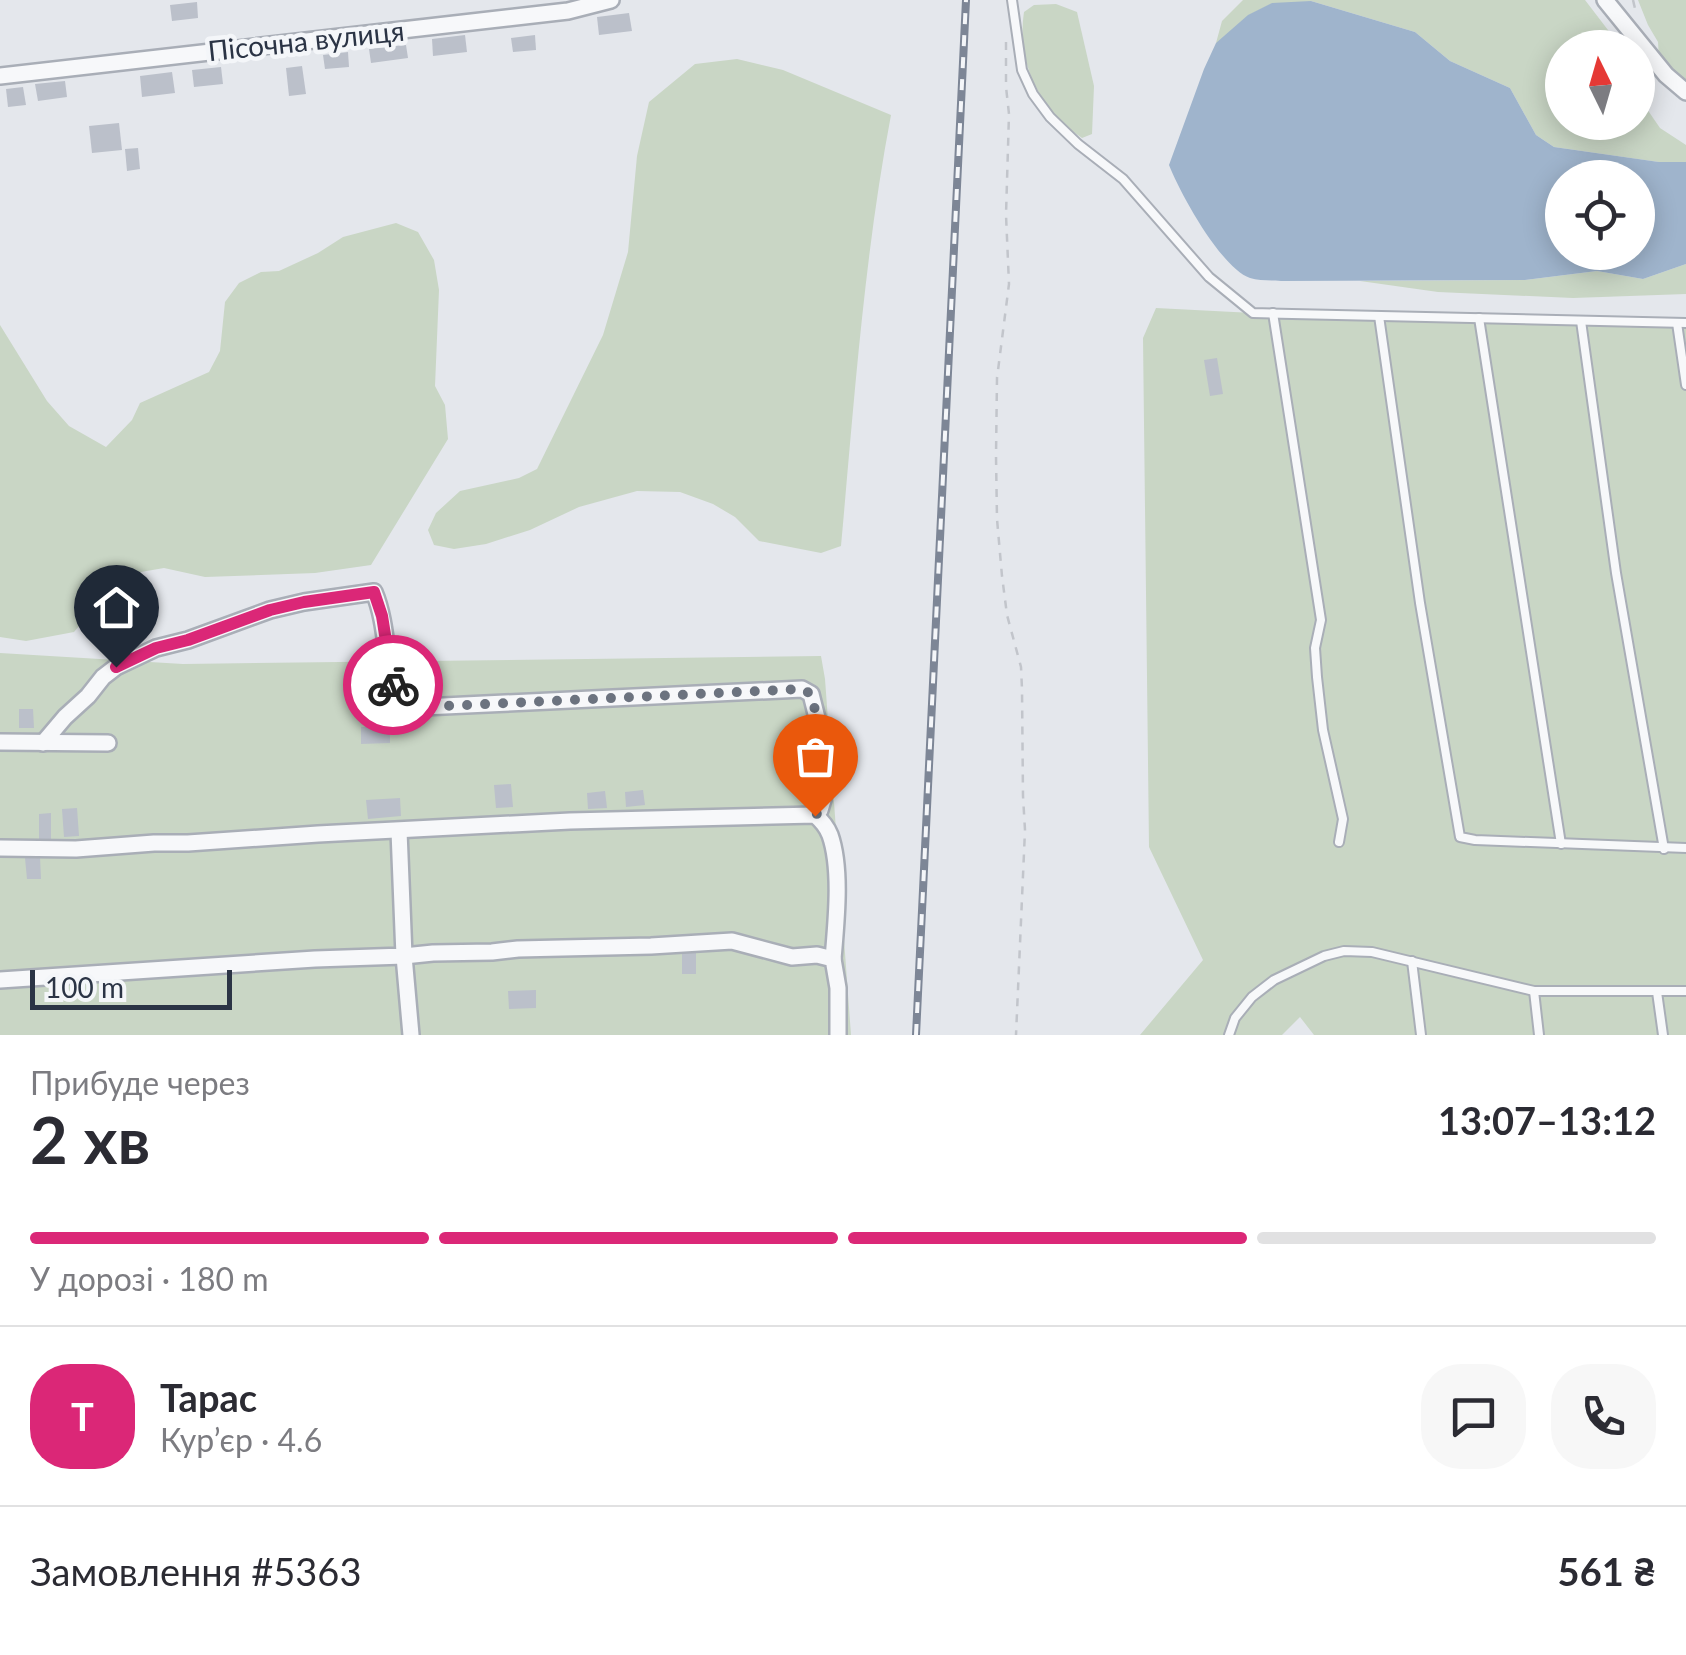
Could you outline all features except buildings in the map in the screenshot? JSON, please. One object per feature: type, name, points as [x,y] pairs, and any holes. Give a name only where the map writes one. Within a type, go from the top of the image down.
[{"type":"street","name":"Пісочна вулиця","points":[[0,76],[568,12],[611,0]]},
{"type":"street","points":[[1605,0],[1666,75],[1686,92]]},
{"type":"street","points":[[43,743],[103,677],[156,648],[270,610],[374,592],[399,706],[802,689],[811,694],[817,718],[823,800],[815,816]]},
{"type":"street","points":[[0,742],[108,744]]},
{"type":"street","points":[[0,848],[76,848],[556,822],[815,816],[831,838],[835,870],[833,959],[838,988],[838,1035]]},
{"type":"street","points":[[400,831],[411,1035]]},
{"type":"street","points":[[0,980],[518,948],[732,941],[792,957],[833,959]]},
{"type":"lane","points":[[1012,0],[1022,70],[1050,117],[1123,179],[1208,276],[1253,313],[1682,323],[1686,385]]},
{"type":"lane","points":[[1272,313],[1321,620],[1315,648],[1316,677],[1323,730],[1343,819],[1340,842]]},
{"type":"lane","points":[[1379,316],[1420,603],[1460,837],[1686,848]]},
{"type":"lane","points":[[1479,318],[1560,844]]},
{"type":"lane","points":[[1581,320],[1616,573],[1664,849]]},
{"type":"lane","points":[[1229,1035],[1235,1018],[1252,997],[1290,971],[1344,951],[1372,952],[1534,991],[1686,991]]},
{"type":"lane","points":[[1412,961],[1420,1035]]},
{"type":"lane","points":[[1534,991],[1538,1035]]},
{"type":"lane","points":[[1657,992],[1663,1035]]},
{"type":"path","points":[[1006,41],[1010,114],[1006,215],[1009,284],[997,378],[996,456],[1002,576],[1022,689],[1025,845],[1016,1035]]},
{"type":"green space","points":[[1243,0],[1585,0],[1608,30],[1545,30],[1545,140],[1655,140],[1655,121],[1686,145],[1686,162],[1659,162],[1554,147],[1536,135],[1510,88],[1450,61],[1415,32],[1311,1],[1216,43],[1222,21]]},
{"type":"green space","points":[[1638,0],[1686,0],[1686,86],[1659,58],[1655,30],[1648,25]]},
{"type":"green space","points":[[1056,4],[1077,12],[1094,86],[1092,134],[1082,138],[1043,99],[1034,84],[1024,49],[1024,12],[1034,5]]},
{"type":"green space","points":[[737,59],[783,70],[891,115],[867,276],[841,546],[821,553],[759,541],[735,517],[713,504],[680,492],[637,491],[579,507],[530,530],[486,544],[454,549],[434,545],[428,530],[436,513],[460,491],[519,478],[537,469],[603,335],[628,252],[637,156],[649,102],[695,64]]},
{"type":"green space","points":[[396,223],[418,232],[434,260],[439,290],[435,386],[445,405],[448,439],[371,565],[315,573],[205,577],[164,568],[141,572],[98,604],[74,632],[26,641],[0,637],[0,325],[47,401],[69,426],[106,447],[132,420],[140,403],[209,372],[220,351],[225,302],[239,283],[261,272],[279,271],[343,237]]},
{"type":"green space","points":[[1686,264],[1686,294],[1573,298],[1438,292],[1360,281],[1525,280],[1597,271],[1643,279]]},
{"type":"green space","points":[[1156,308],[1686,323],[1686,1035],[1314,1035],[1300,1017],[1282,1035],[1140,1035],[1203,960],[1149,847],[1143,338]]},
{"type":"green space","points":[[0,653],[183,664],[821,656],[851,1035],[0,1035]]},
{"type":"water","points":[[1311,1],[1415,32],[1450,61],[1510,88],[1536,135],[1554,147],[1645,160],[1545,160],[1545,270],[1655,270],[1655,161],[1686,162],[1686,264],[1643,279],[1597,271],[1525,280],[1250,278],[1215,245],[1169,165],[1216,43],[1248,15],[1272,3]]},
{"type":"railway","points":[[916,1035],[966,0]]},
{"type":"way so far","points":[[393,685],[399,706],[424,707],[802,689],[811,694],[817,718],[823,800],[815,816]]},
{"type":"route","points":[[116,667],[156,648],[270,610],[374,592],[382,616],[393,685]]}]
